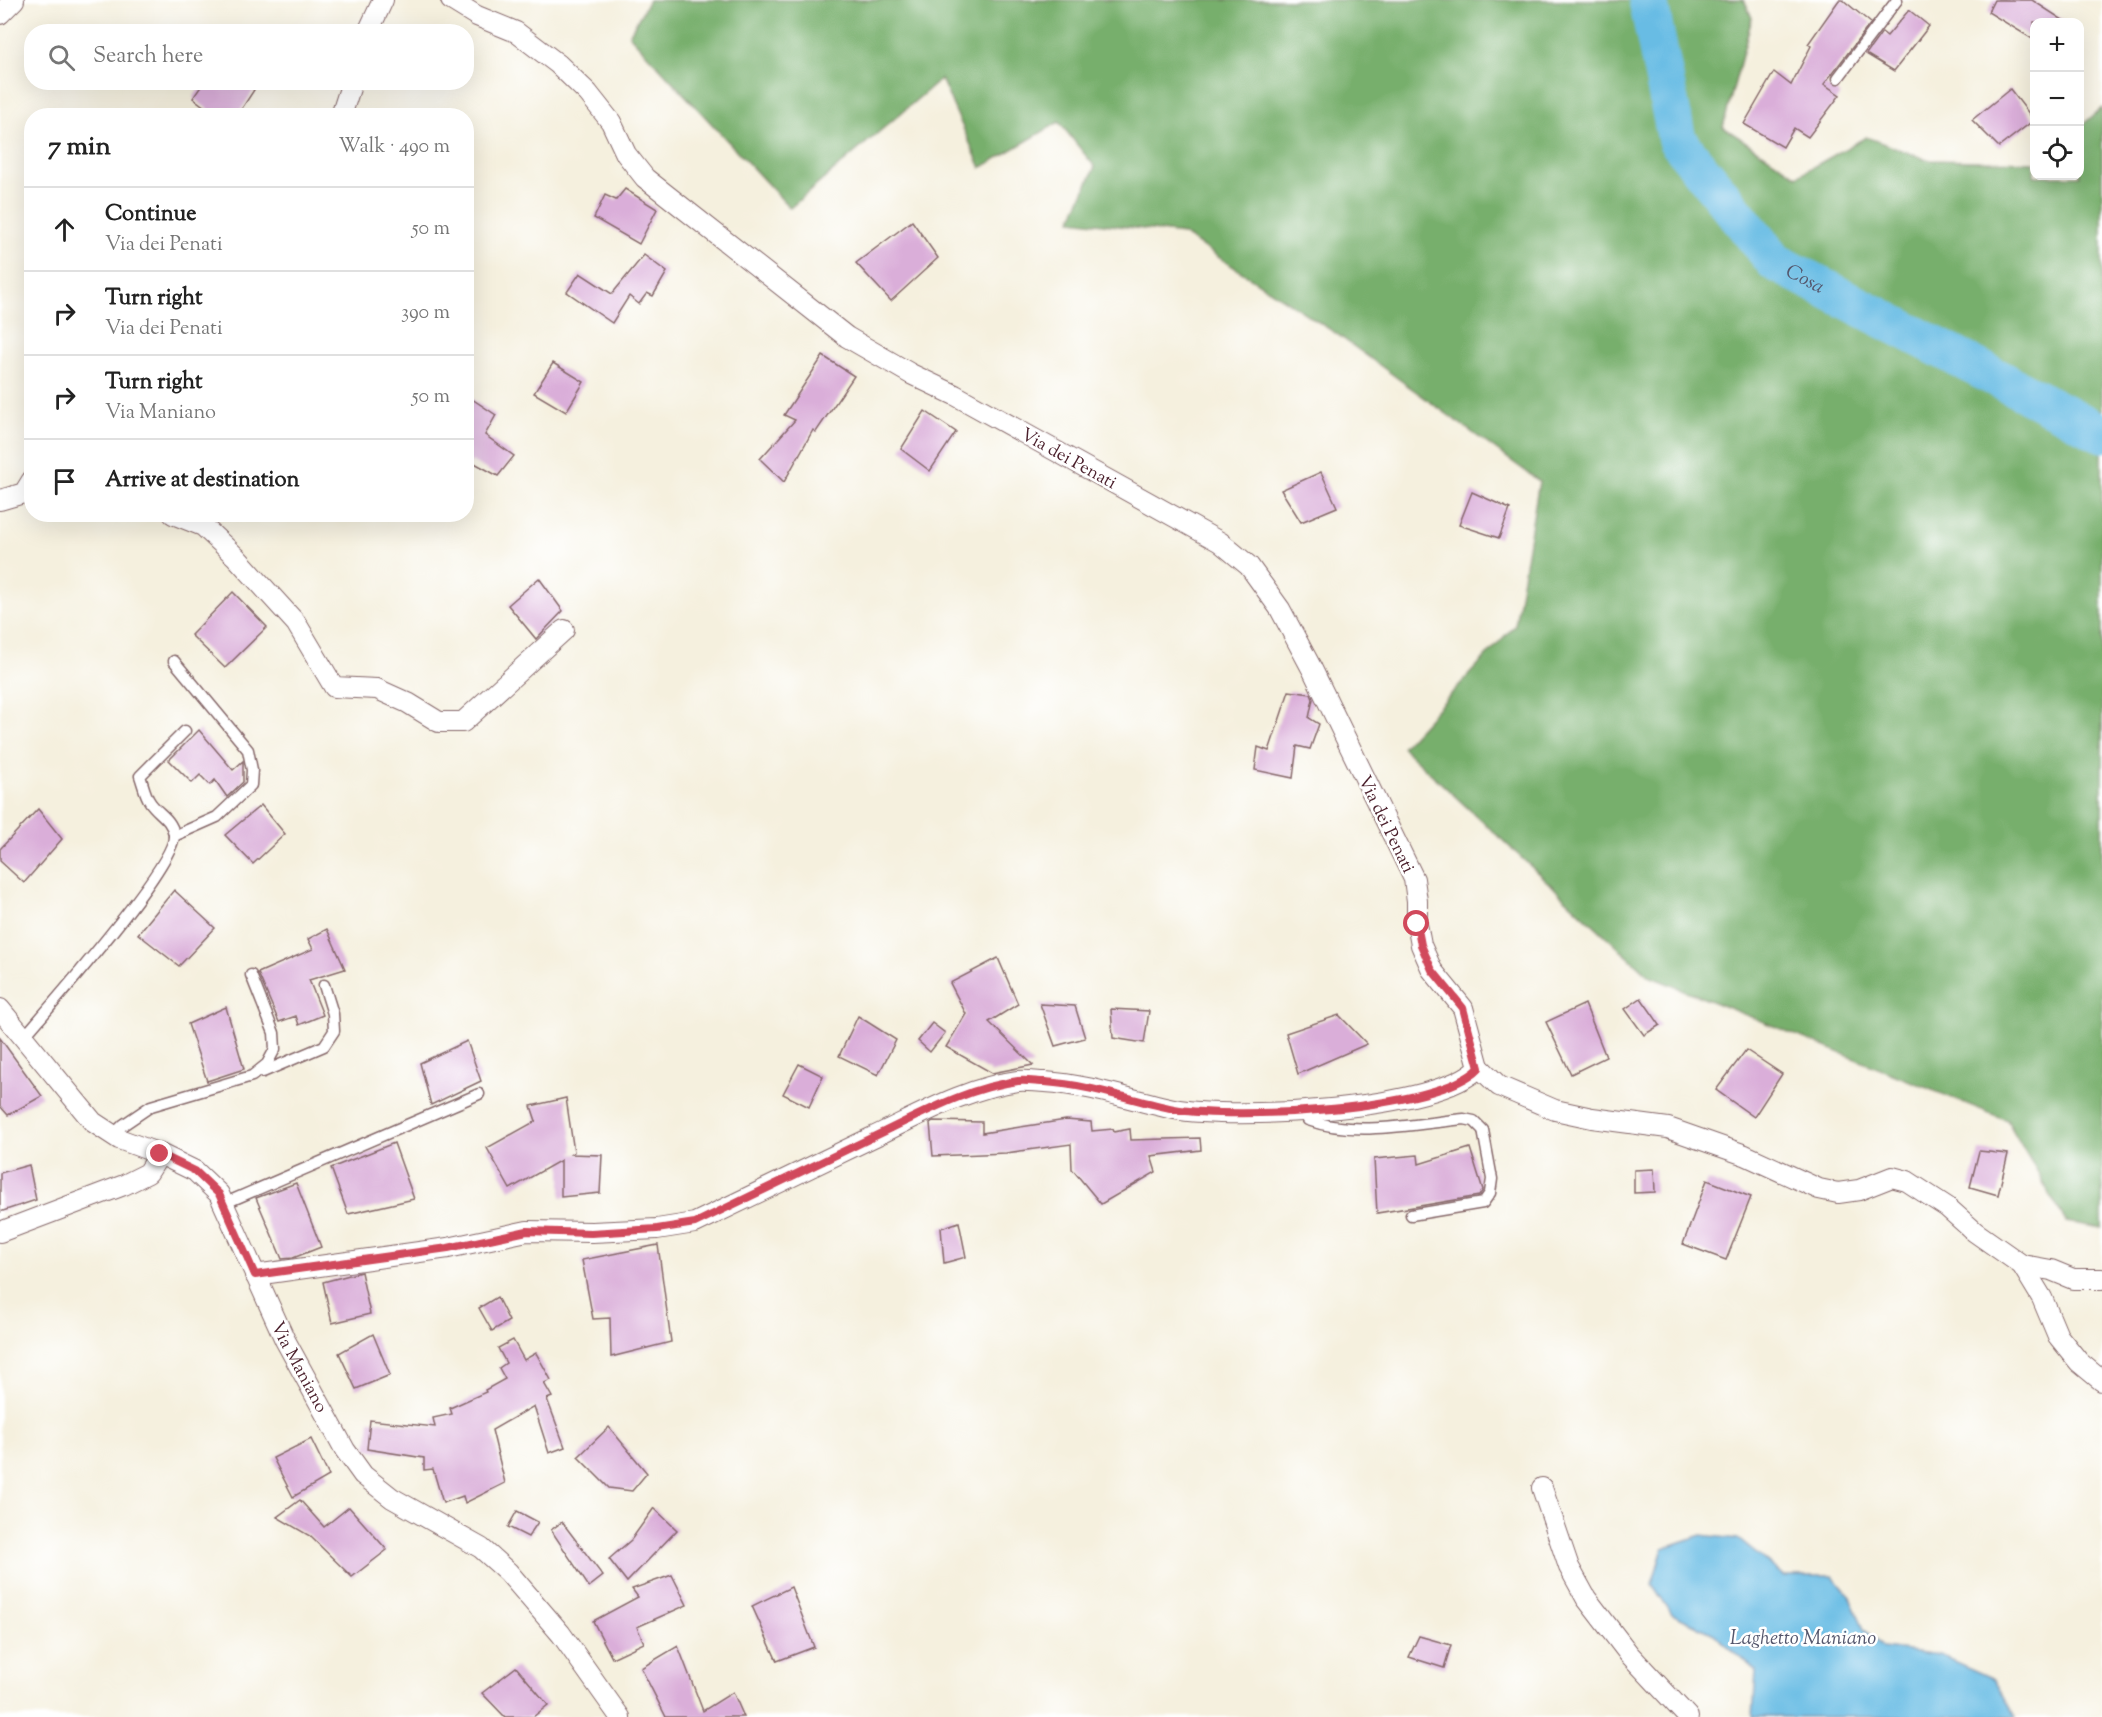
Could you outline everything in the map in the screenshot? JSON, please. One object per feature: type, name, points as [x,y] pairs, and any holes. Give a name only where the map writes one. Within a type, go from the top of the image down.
[{"type":"street","points":[[0,14],[14,0]]},
{"type":"street","points":[[372,24],[383,0]]},
{"type":"street","name":"Via dei Penati","points":[[451,0],[477,16],[516,32],[558,64],[588,93],[611,122],[626,154],[645,178],[847,338],[911,374],[955,394],[1220,542],[1249,566],[1280,609],[1312,669],[1413,879],[1421,945],[1432,970],[1463,1008],[1479,1068]]},
{"type":"street","points":[[343,108],[349,90]]},
{"type":"street","points":[[0,500],[24,490]]},
{"type":"street","points":[[192,522],[202,526],[236,557],[296,623],[334,687],[377,689],[408,703],[439,722],[462,722],[564,630]]},
{"type":"street","name":"Via Maniano","points":[[3,1020],[24,1038],[93,1122],[113,1135],[195,1171],[219,1194],[296,1360],[345,1450],[363,1475],[392,1498],[482,1548],[508,1572],[561,1634],[620,1717]]},
{"type":"street","points":[[255,1275],[448,1248],[527,1231],[591,1233],[646,1230],[695,1223],[969,1092],[1020,1081],[1066,1084],[1176,1109],[1218,1112],[1303,1111],[1405,1099],[1460,1082],[1479,1068],[1499,1086],[1556,1110],[1592,1118],[1668,1128],[1745,1155],[1820,1189],[1838,1193],[1859,1190],[1892,1177],[1907,1181],[1947,1207],[1975,1232],[2022,1265],[2042,1298],[2058,1336],[2079,1362],[2102,1381]]},
{"type":"street","points":[[0,1232],[124,1185],[148,1173],[160,1154]]},
{"type":"street","points":[[2022,1265],[2051,1270],[2073,1279],[2102,1279]]},
{"type":"street","points":[[1542,1488],[1569,1567],[1587,1598],[1629,1654],[1688,1717]]},
{"type":"lane","points":[[1838,78],[1898,0]]},
{"type":"lane","points":[[174,661],[248,750],[252,770],[251,786],[217,817],[174,836]]},
{"type":"lane","points":[[24,1038],[110,936],[170,854],[174,836],[169,821],[150,802],[140,776],[185,731]]},
{"type":"lane","points":[[251,975],[274,1033],[274,1049],[267,1064],[252,1076]]},
{"type":"lane","points":[[113,1135],[123,1125],[151,1106],[252,1076],[324,1046],[334,1031],[333,1014],[324,985]]},
{"type":"lane","points":[[223,1204],[478,1095]]},
{"type":"lane","points":[[1303,1111],[1308,1120],[1320,1125],[1371,1128],[1464,1119],[1473,1121],[1483,1130],[1492,1179],[1490,1193],[1483,1203],[1411,1215]]},
{"type":"green space","points":[[649,0],[1744,0],[1752,18],[1723,127],[1797,176],[1866,137],[1928,160],[2030,162],[2030,180],[2084,180],[2084,124],[2102,108],[2102,1228],[2066,1222],[2007,1120],[1649,976],[1402,747],[1515,625],[1539,481],[1334,332],[1183,234],[1071,220],[1095,167],[1059,122],[981,168],[941,79],[790,208],[629,35]]},
{"type":"water","name":"Laghetto Maniano","points":[[1701,1535],[1738,1539],[1784,1576],[1833,1576],[1849,1595],[1864,1628],[1883,1648],[1940,1655],[1994,1679],[2015,1717],[1753,1717],[1756,1671],[1714,1634],[1672,1614],[1652,1584],[1663,1548]]},
{"type":"building","points":[[1839,0],[1843,0],[1871,23],[1824,84],[1840,95],[1808,137],[1794,128],[1783,147],[1744,124],[1774,72],[1791,85],[1811,46],[1808,44]]},
{"type":"building","points":[[1994,0],[2032,0],[2060,18],[2030,18],[2030,38],[1988,12]]},
{"type":"building","points":[[1909,10],[1929,26],[1894,71],[1866,54],[1882,32],[1887,36]]},
{"type":"building","points":[[2010,89],[2030,115],[2030,123],[1999,147],[1972,120]]},
{"type":"building","points":[[198,90],[254,90],[242,108],[206,108],[193,98]]},
{"type":"building","points":[[625,189],[657,209],[639,244],[594,218],[605,195],[616,200]]},
{"type":"building","points":[[912,221],[938,258],[891,301],[856,263]]},
{"type":"building","points":[[644,255],[667,272],[653,296],[647,293],[639,304],[629,296],[612,323],[567,292],[580,273],[612,294]]},
{"type":"building","points":[[823,356],[854,376],[816,432],[813,430],[784,482],[760,459],[795,420],[784,415]]},
{"type":"building","points":[[553,363],[584,382],[566,412],[534,393]]},
{"type":"building","points":[[474,400],[496,415],[485,435],[514,456],[498,476],[474,463]]},
{"type":"building","points":[[925,411],[956,432],[930,471],[901,449]]},
{"type":"building","points":[[1321,472],[1337,507],[1301,522],[1281,490]]},
{"type":"building","points":[[1472,492],[1510,509],[1499,538],[1459,525]]},
{"type":"building","points":[[539,578],[563,611],[536,639],[508,605]]},
{"type":"building","points":[[233,592],[267,627],[225,668],[191,635]]},
{"type":"building","points":[[1289,691],[1311,694],[1313,699],[1309,718],[1319,724],[1310,749],[1297,746],[1293,778],[1255,770],[1258,747],[1269,751]]},
{"type":"building","points":[[199,730],[233,770],[243,761],[243,782],[227,797],[215,780],[210,785],[200,775],[192,783],[169,760]]},
{"type":"building","points":[[261,805],[285,834],[253,864],[225,835]]},
{"type":"building","points":[[38,809],[62,839],[24,883],[0,861],[0,849]]},
{"type":"building","points":[[174,890],[215,928],[179,966],[138,934]]},
{"type":"building","points":[[327,929],[345,969],[309,980],[323,1015],[299,1025],[296,1016],[279,1022],[258,973],[313,949],[308,939]]},
{"type":"building","points":[[998,958],[1018,1004],[989,1022],[1033,1065],[992,1073],[946,1047],[966,1014],[950,983]]},
{"type":"building","points":[[1641,998],[1660,1025],[1644,1035],[1625,1009]]},
{"type":"building","points":[[1040,1004],[1075,1006],[1085,1038],[1055,1046]]},
{"type":"building","points":[[1585,1004],[1606,1057],[1571,1074],[1546,1022]]},
{"type":"building","points":[[226,1007],[244,1069],[207,1081],[188,1024]]},
{"type":"building","points":[[1111,1009],[1149,1011],[1144,1043],[1113,1038]]},
{"type":"building","points":[[1339,1015],[1367,1044],[1298,1074],[1286,1033]]},
{"type":"building","points":[[858,1016],[896,1040],[878,1075],[839,1056]]},
{"type":"building","points":[[932,1023],[945,1033],[930,1052],[918,1041]]},
{"type":"building","points":[[0,1038],[42,1096],[8,1115],[0,1106]]},
{"type":"building","points":[[467,1041],[481,1081],[431,1105],[420,1063]]},
{"type":"building","points":[[1746,1050],[1782,1074],[1754,1117],[1716,1090]]},
{"type":"building","points":[[799,1064],[823,1076],[809,1107],[783,1094]]},
{"type":"building","points":[[566,1098],[574,1152],[571,1154],[602,1155],[600,1193],[561,1197],[561,1160],[510,1189],[487,1148],[536,1121],[531,1106]]},
{"type":"building","points":[[1066,1120],[1091,1122],[1092,1131],[1113,1129],[1114,1132],[1130,1129],[1131,1140],[1200,1138],[1201,1150],[1151,1156],[1156,1172],[1101,1204],[1072,1169],[1071,1144],[1006,1153],[933,1156],[930,1123],[933,1121],[982,1122],[982,1133]]},
{"type":"building","points":[[394,1143],[414,1199],[348,1214],[331,1168]]},
{"type":"building","points":[[1470,1148],[1483,1190],[1479,1196],[1377,1213],[1374,1159],[1418,1155],[1419,1164]]},
{"type":"building","points":[[1979,1151],[2008,1154],[1998,1195],[1970,1187]]},
{"type":"building","points":[[29,1165],[36,1200],[0,1212],[0,1173]]},
{"type":"building","points":[[1654,1169],[1655,1192],[1634,1193],[1634,1170]]},
{"type":"building","points":[[1707,1180],[1751,1197],[1726,1260],[1683,1244]]},
{"type":"building","points":[[296,1183],[321,1247],[293,1258],[282,1259],[256,1198]]},
{"type":"building","points":[[959,1222],[966,1257],[944,1263],[941,1228]]},
{"type":"building","points":[[658,1245],[671,1342],[611,1357],[610,1318],[593,1319],[582,1260]]},
{"type":"building","points":[[361,1272],[370,1314],[332,1323],[323,1282]]},
{"type":"building","points":[[497,1297],[509,1321],[492,1331],[479,1308]]},
{"type":"building","points":[[373,1334],[390,1375],[356,1389],[339,1353]]},
{"type":"building","points":[[513,1340],[524,1360],[536,1353],[551,1380],[544,1383],[552,1397],[547,1399],[565,1447],[549,1453],[534,1406],[492,1430],[505,1483],[465,1503],[463,1496],[443,1503],[433,1469],[424,1470],[424,1458],[367,1449],[370,1420],[435,1427],[433,1418],[452,1414],[450,1408],[486,1392],[485,1390],[505,1379],[499,1368],[506,1363],[498,1348]]},
{"type":"building","points":[[609,1427],[647,1473],[632,1491],[609,1488],[578,1457]]},
{"type":"building","points":[[311,1439],[329,1476],[293,1497],[273,1458]]},
{"type":"building","points":[[300,1500],[324,1527],[349,1507],[387,1550],[352,1577],[310,1536],[277,1517]]},
{"type":"building","points":[[654,1508],[677,1530],[627,1582],[609,1559],[631,1540]]},
{"type":"building","points":[[517,1511],[538,1522],[528,1537],[508,1527]]},
{"type":"building","points":[[562,1522],[603,1576],[589,1587],[551,1530]]},
{"type":"building","points":[[672,1575],[687,1605],[637,1627],[644,1643],[612,1658],[593,1621],[638,1597],[632,1589]]},
{"type":"building","points":[[791,1587],[814,1647],[777,1661],[752,1606]]},
{"type":"building","points":[[1419,1636],[1451,1645],[1444,1668],[1409,1657]]},
{"type":"building","points":[[678,1646],[703,1711],[733,1692],[744,1717],[666,1717],[641,1668]]},
{"type":"building","points":[[516,1667],[548,1705],[533,1717],[505,1717],[482,1693]]},
{"type":"waterway","name":"Cosa","points":[[1648,0],[1677,140],[1775,262],[2102,433]]},
{"type":"route","points":[[160,1154],[195,1171],[219,1194],[255,1275],[448,1248],[527,1231],[591,1233],[657,1229],[695,1223],[969,1092],[1020,1081],[1066,1084],[1127,1096],[1176,1109],[1218,1112],[1308,1111],[1405,1099],[1460,1082],[1479,1068],[1463,1008],[1432,970],[1421,945],[1417,924]]}]
